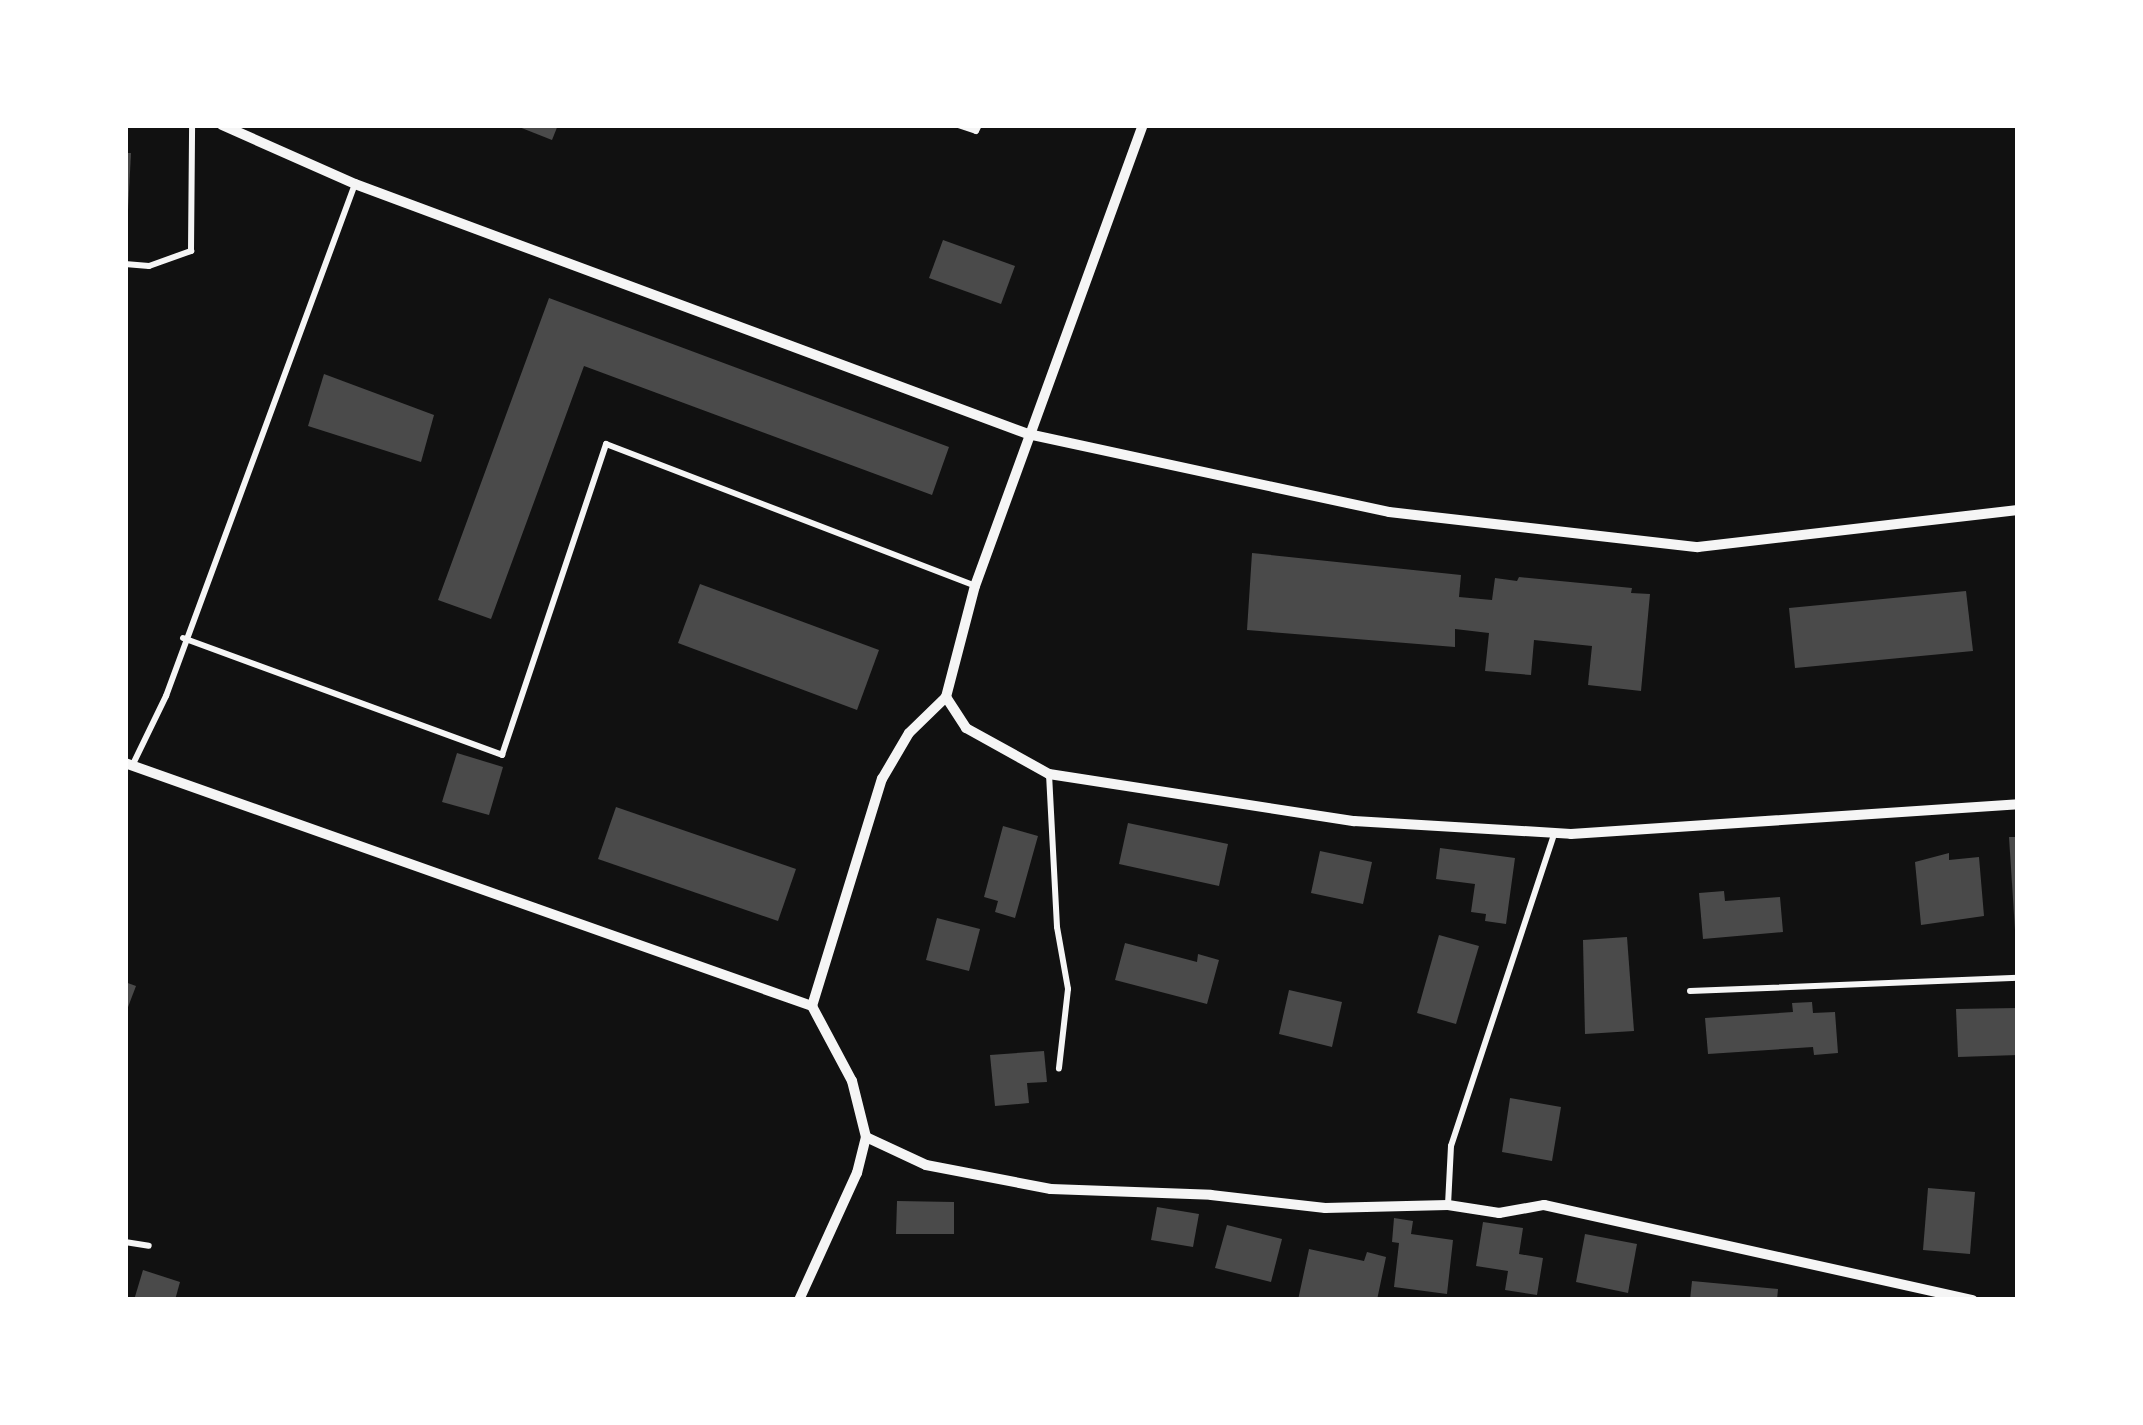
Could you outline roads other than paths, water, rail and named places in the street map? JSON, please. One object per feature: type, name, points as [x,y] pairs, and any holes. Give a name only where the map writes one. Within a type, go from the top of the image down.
[{"type":"street","points":[[222,125],[354,184],[1028,434],[1389,512],[1698,546],[2018,510]]},
{"type":"street","points":[[812,1006],[882,778],[909,733],[946,696],[975,586],[1143,125]]},
{"type":"street","points":[[946,696],[966,728],[1049,774],[1354,821],[1554,833],[2018,804]]},
{"type":"street","points":[[129,763],[812,1006],[852,1081],[866,1137],[858,1172],[799,1300]]},
{"type":"street","points":[[866,1137],[926,1164],[1050,1190],[1210,1195],[1325,1208],[1448,1205],[1500,1213],[1544,1205],[1973,1300]]},
{"type":"lane","points":[[125,264],[149,266],[192,252],[192,125]]},
{"type":"lane","points":[[958,125],[976,131],[978,125]]},
{"type":"lane","points":[[129,763],[166,696],[183,638],[354,184]]},
{"type":"lane","points":[[183,638],[502,755],[606,444],[975,586]]},
{"type":"lane","points":[[1049,774],[1056,927],[1068,990],[1060,1068]]},
{"type":"lane","points":[[1448,1205],[1451,1146],[1554,833]]},
{"type":"lane","points":[[1690,991],[2018,978]]},
{"type":"lane","points":[[125,1242],[149,1246]]}]
